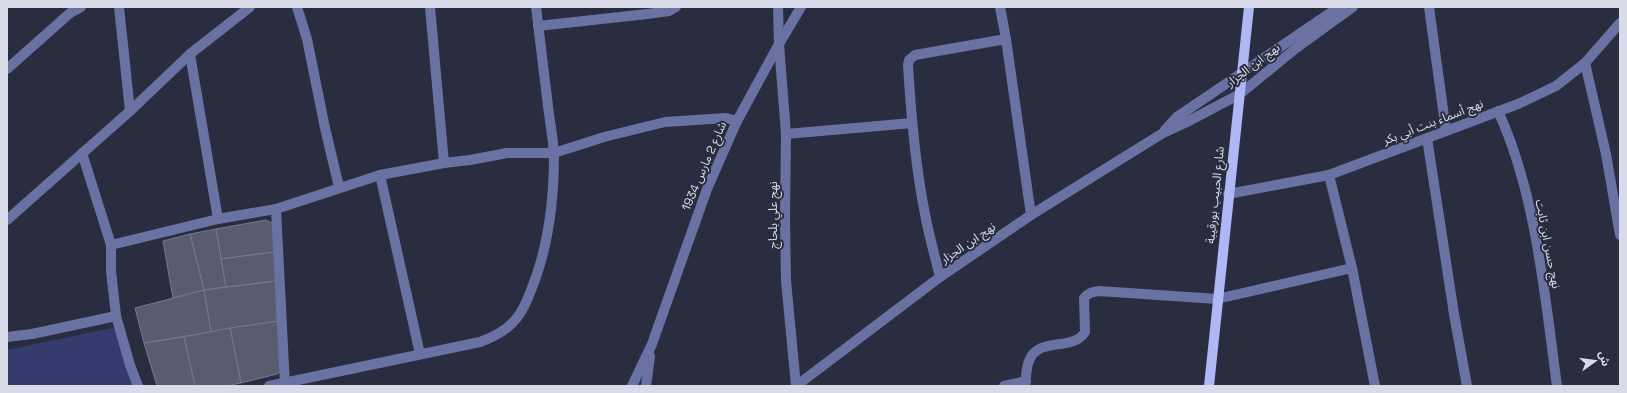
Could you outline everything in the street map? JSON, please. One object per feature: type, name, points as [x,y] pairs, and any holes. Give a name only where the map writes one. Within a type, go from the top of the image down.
[{"type":"main road","name":"شارع الحبيب بورقيبة","points":[[1209,386],[1217,298],[1249,7]]},
{"type":"street","points":[[7,69],[70,13],[81,7]]},
{"type":"street","points":[[119,7],[130,111]]},
{"type":"street","points":[[7,220],[130,111],[190,54],[250,7]]},
{"type":"street","points":[[297,7],[307,39],[325,128],[339,187]]},
{"type":"street","points":[[430,7],[444,163]]},
{"type":"street","points":[[269,386],[285,384],[480,342],[495,337],[507,329],[517,319],[526,302],[539,268],[552,211],[554,153],[536,7]]},
{"type":"street","points":[[538,26],[647,14],[669,10],[676,7]]},
{"type":"street","name":"نهج علي بلحاج","points":[[778,7],[778,44],[786,134],[786,281],[796,386]]},
{"type":"street","name":"شارع 2 مارس 1934","points":[[632,386],[652,344],[707,189],[737,121],[778,44],[801,7]]},
{"type":"street","points":[[1000,7],[1031,215]]},
{"type":"street","name":"نهج ابن الجزار","points":[[1162,133],[1177,117],[1339,7]]},
{"type":"street","name":"نهج ابن الجزار","points":[[796,386],[940,277],[1031,215],[1162,133],[1185,123],[1240,94],[1295,49],[1353,7]]},
{"type":"street","points":[[1429,7],[1446,131]]},
{"type":"street","name":"نهج أسماء بنت أبي بكر","points":[[1228,194],[1329,175],[1538,95],[1556,86],[1585,63],[1620,23]]},
{"type":"street","points":[[940,277],[925,214],[912,123],[908,65],[911,57],[915,55],[1006,40]]},
{"type":"street","points":[[190,54],[218,219]]},
{"type":"street","points":[[1585,63],[1606,154],[1620,235]]},
{"type":"street","name":"نهج حسن ابن ثابت","points":[[1498,111],[1507,130],[1519,168],[1536,238],[1557,386]]},
{"type":"street","points":[[111,245],[218,219],[276,209],[339,187],[380,175],[508,153],[554,153],[604,137],[665,122],[726,118],[737,121]]},
{"type":"street","points":[[786,134],[912,123]]},
{"type":"street","points":[[1427,138],[1454,314],[1467,386]]},
{"type":"street","points":[[82,153],[111,245],[112,277],[116,316],[130,365],[138,386]]},
{"type":"street","points":[[380,175],[420,354]]},
{"type":"street","points":[[1329,175],[1352,268],[1375,386]]},
{"type":"street","points":[[276,209],[285,384]]},
{"type":"street","points":[[1004,386],[1026,384],[1029,360],[1034,352],[1042,347],[1076,341],[1083,337],[1085,332],[1084,298],[1087,294],[1099,291],[1217,298],[1352,268]]},
{"type":"street","points":[[7,337],[55,330],[116,316]]},
{"type":"street","name":"شارع 2 مارس 1934","points":[[646,386],[652,344]]},
{"type":"shaded area","points":[[117,327],[136,386],[7,386],[7,350]]},
{"type":"building","points":[[266,220],[276,225],[274,252],[221,259],[216,229]]},
{"type":"building","points":[[216,229],[226,287],[204,290],[190,234]]},
{"type":"building","points":[[190,234],[204,290],[173,298],[163,241]]},
{"type":"building","points":[[274,252],[276,281],[226,287],[221,259]]},
{"type":"building","points":[[276,281],[279,321],[211,332],[204,290]]},
{"type":"building","points":[[204,290],[211,332],[144,343],[135,308]]},
{"type":"building","points":[[279,321],[283,369],[277,374],[241,383],[230,328]]},
{"type":"building","points":[[230,328],[241,383],[227,386],[195,386],[184,337]]},
{"type":"building","points":[[184,337],[195,386],[157,386],[144,343]]}]
